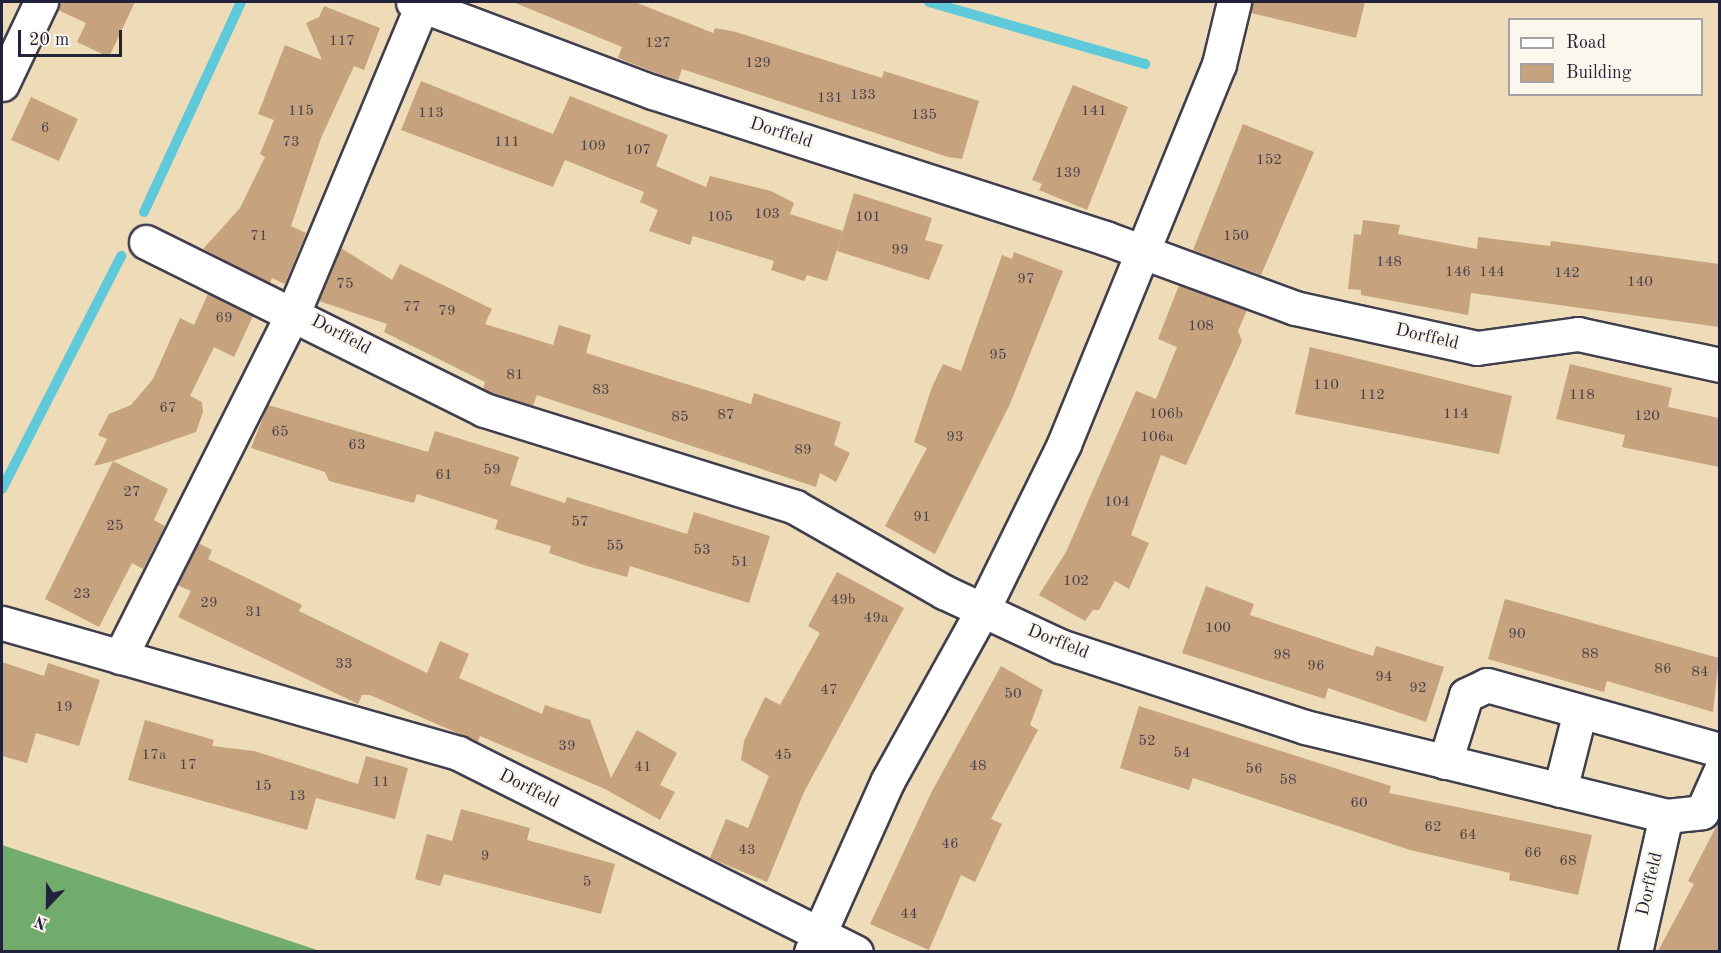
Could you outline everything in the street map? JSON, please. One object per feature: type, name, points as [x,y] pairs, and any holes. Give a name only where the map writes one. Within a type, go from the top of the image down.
[{"type":"street","points":[[2,84],[41,2]]},
{"type":"street","points":[[814,944],[888,780],[982,611],[1064,444],[1219,64],[1234,2]]},
{"type":"street","name":"Dorffeld","points":[[120,657],[294,311],[419,3],[653,92],[1143,252],[1295,308],[1477,348],[1578,334],[1719,365]]},
{"type":"street","name":"Dorffeld","points":[[146,242],[294,311],[484,410],[795,507],[982,611],[1060,646],[1305,727],[1666,816],[1702,812],[1719,772]]},
{"type":"street","name":"Dorffeld","points":[[2,623],[458,753],[814,944],[856,951]]},
{"type":"street","points":[[1445,762],[1466,695],[1487,685],[1719,750]]},
{"type":"street","points":[[1560,790],[1580,711]]},
{"type":"street","name":"Dorffeld","points":[[1635,951],[1666,816]]},
{"type":"green space","points":[[2,845],[320,951],[2,951]]},
{"type":"building","points":[[60,2],[135,2],[109,57],[77,42],[86,23],[58,10]]},
{"type":"building","points":[[513,2],[635,2],[713,33],[715,28],[736,32],[882,78],[884,71],[979,101],[962,159],[948,157],[682,69],[678,80],[659,74],[618,58],[622,47]]},
{"type":"building","points":[[1252,2],[1365,2],[1356,38],[1251,13]]},
{"type":"building","points":[[324,6],[380,28],[364,70],[354,66],[321,138],[291,226],[306,233],[285,284],[272,278],[270,283],[203,249],[240,208],[265,157],[260,154],[274,120],[258,114],[285,45],[322,60],[306,23],[319,17]]},
{"type":"building","points":[[421,81],[553,134],[570,96],[668,135],[656,166],[706,187],[710,176],[771,191],[794,203],[790,214],[843,231],[827,281],[807,275],[804,281],[771,270],[774,261],[693,236],[690,245],[649,231],[658,210],[640,202],[644,192],[565,160],[553,187],[401,130]]},
{"type":"building","points":[[1073,85],[1128,107],[1087,210],[1039,190],[1042,184],[1032,180]]},
{"type":"building","points":[[31,97],[78,119],[59,161],[11,140]]},
{"type":"building","points":[[1243,124],[1314,152],[1261,275],[1193,250]]},
{"type":"building","points":[[854,193],[932,218],[925,240],[943,245],[929,280],[837,251]]},
{"type":"building","points":[[1363,220],[1400,225],[1398,234],[1477,249],[1478,237],[1550,246],[1551,241],[1719,264],[1719,327],[1471,293],[1468,315],[1361,295],[1361,290],[1348,289],[1354,234],[1361,235]]},
{"type":"building","points":[[341,248],[392,280],[400,264],[492,309],[485,324],[553,345],[559,325],[591,335],[586,353],[751,404],[754,393],[841,422],[834,445],[850,453],[836,482],[820,473],[816,487],[537,395],[533,406],[491,393],[483,389],[485,382],[384,332],[387,324],[319,301]]},
{"type":"building","points":[[1014,252],[1063,271],[1010,404],[935,554],[885,526],[927,448],[914,442],[932,387],[943,364],[961,371],[1002,255],[1012,259]]},
{"type":"building","points":[[1179,285],[1247,310],[1238,331],[1242,341],[1186,465],[1161,455],[1131,535],[1149,543],[1129,589],[1115,581],[1099,610],[1093,610],[1085,621],[1039,595],[1066,552],[1136,391],[1156,399],[1177,347],[1158,339]]},
{"type":"building","points":[[208,294],[253,316],[234,357],[214,347],[190,396],[202,402],[203,412],[196,432],[94,466],[107,439],[98,435],[109,414],[131,405],[153,379],[180,318],[194,325]]},
{"type":"building","points":[[1310,347],[1512,396],[1499,454],[1295,414]]},
{"type":"building","points":[[1570,364],[1672,388],[1668,407],[1719,418],[1719,467],[1622,447],[1625,435],[1556,419]]},
{"type":"building","points":[[268,405],[428,452],[435,431],[519,457],[510,485],[565,503],[567,497],[687,534],[694,512],[770,536],[749,603],[630,566],[627,577],[587,566],[549,553],[551,546],[495,529],[498,520],[417,494],[414,503],[329,481],[325,472],[251,448]]},
{"type":"building","points":[[113,461],[168,489],[154,520],[165,526],[143,569],[132,563],[99,627],[45,599]]},
{"type":"building","points":[[198,543],[212,550],[208,559],[302,605],[299,611],[427,673],[440,641],[469,654],[459,678],[542,714],[545,705],[590,720],[611,778],[637,730],[677,753],[660,785],[675,792],[660,820],[605,789],[480,736],[478,742],[370,695],[362,695],[358,704],[178,617],[191,591],[177,585]]},
{"type":"building","points":[[837,572],[904,608],[804,792],[767,882],[710,858],[726,819],[748,828],[769,776],[741,760],[744,741],[765,697],[780,705],[820,633],[808,626]]},
{"type":"building","points":[[1206,586],[1254,604],[1250,615],[1373,656],[1376,646],[1444,667],[1426,722],[1328,688],[1325,699],[1182,653]]},
{"type":"building","points":[[1505,599],[1719,658],[1713,712],[1607,681],[1604,692],[1488,659]]},
{"type":"building","points":[[2,662],[44,676],[48,663],[100,680],[79,746],[36,733],[27,763],[2,756]]},
{"type":"building","points":[[1001,666],[1043,690],[1030,725],[1038,730],[991,819],[1002,824],[975,882],[961,875],[929,950],[870,924],[931,793]]},
{"type":"building","points":[[1139,706],[1391,786],[1389,793],[1592,835],[1578,895],[1509,880],[1510,873],[1410,850],[1193,778],[1189,790],[1120,768]]},
{"type":"building","points":[[145,720],[214,740],[212,746],[254,751],[358,784],[366,756],[408,768],[395,819],[316,798],[307,830],[128,780]]},
{"type":"building","points":[[461,809],[530,828],[527,840],[615,864],[601,914],[444,874],[440,886],[415,879],[427,834],[452,841]]},
{"type":"building","points":[[1719,821],[1719,951],[1658,951],[1694,884],[1688,881]]},
{"type":"waterway","points":[[144,212],[241,2]]},
{"type":"waterway","points":[[929,2],[1145,64]]},
{"type":"waterway","points":[[2,489],[121,256]]}]
